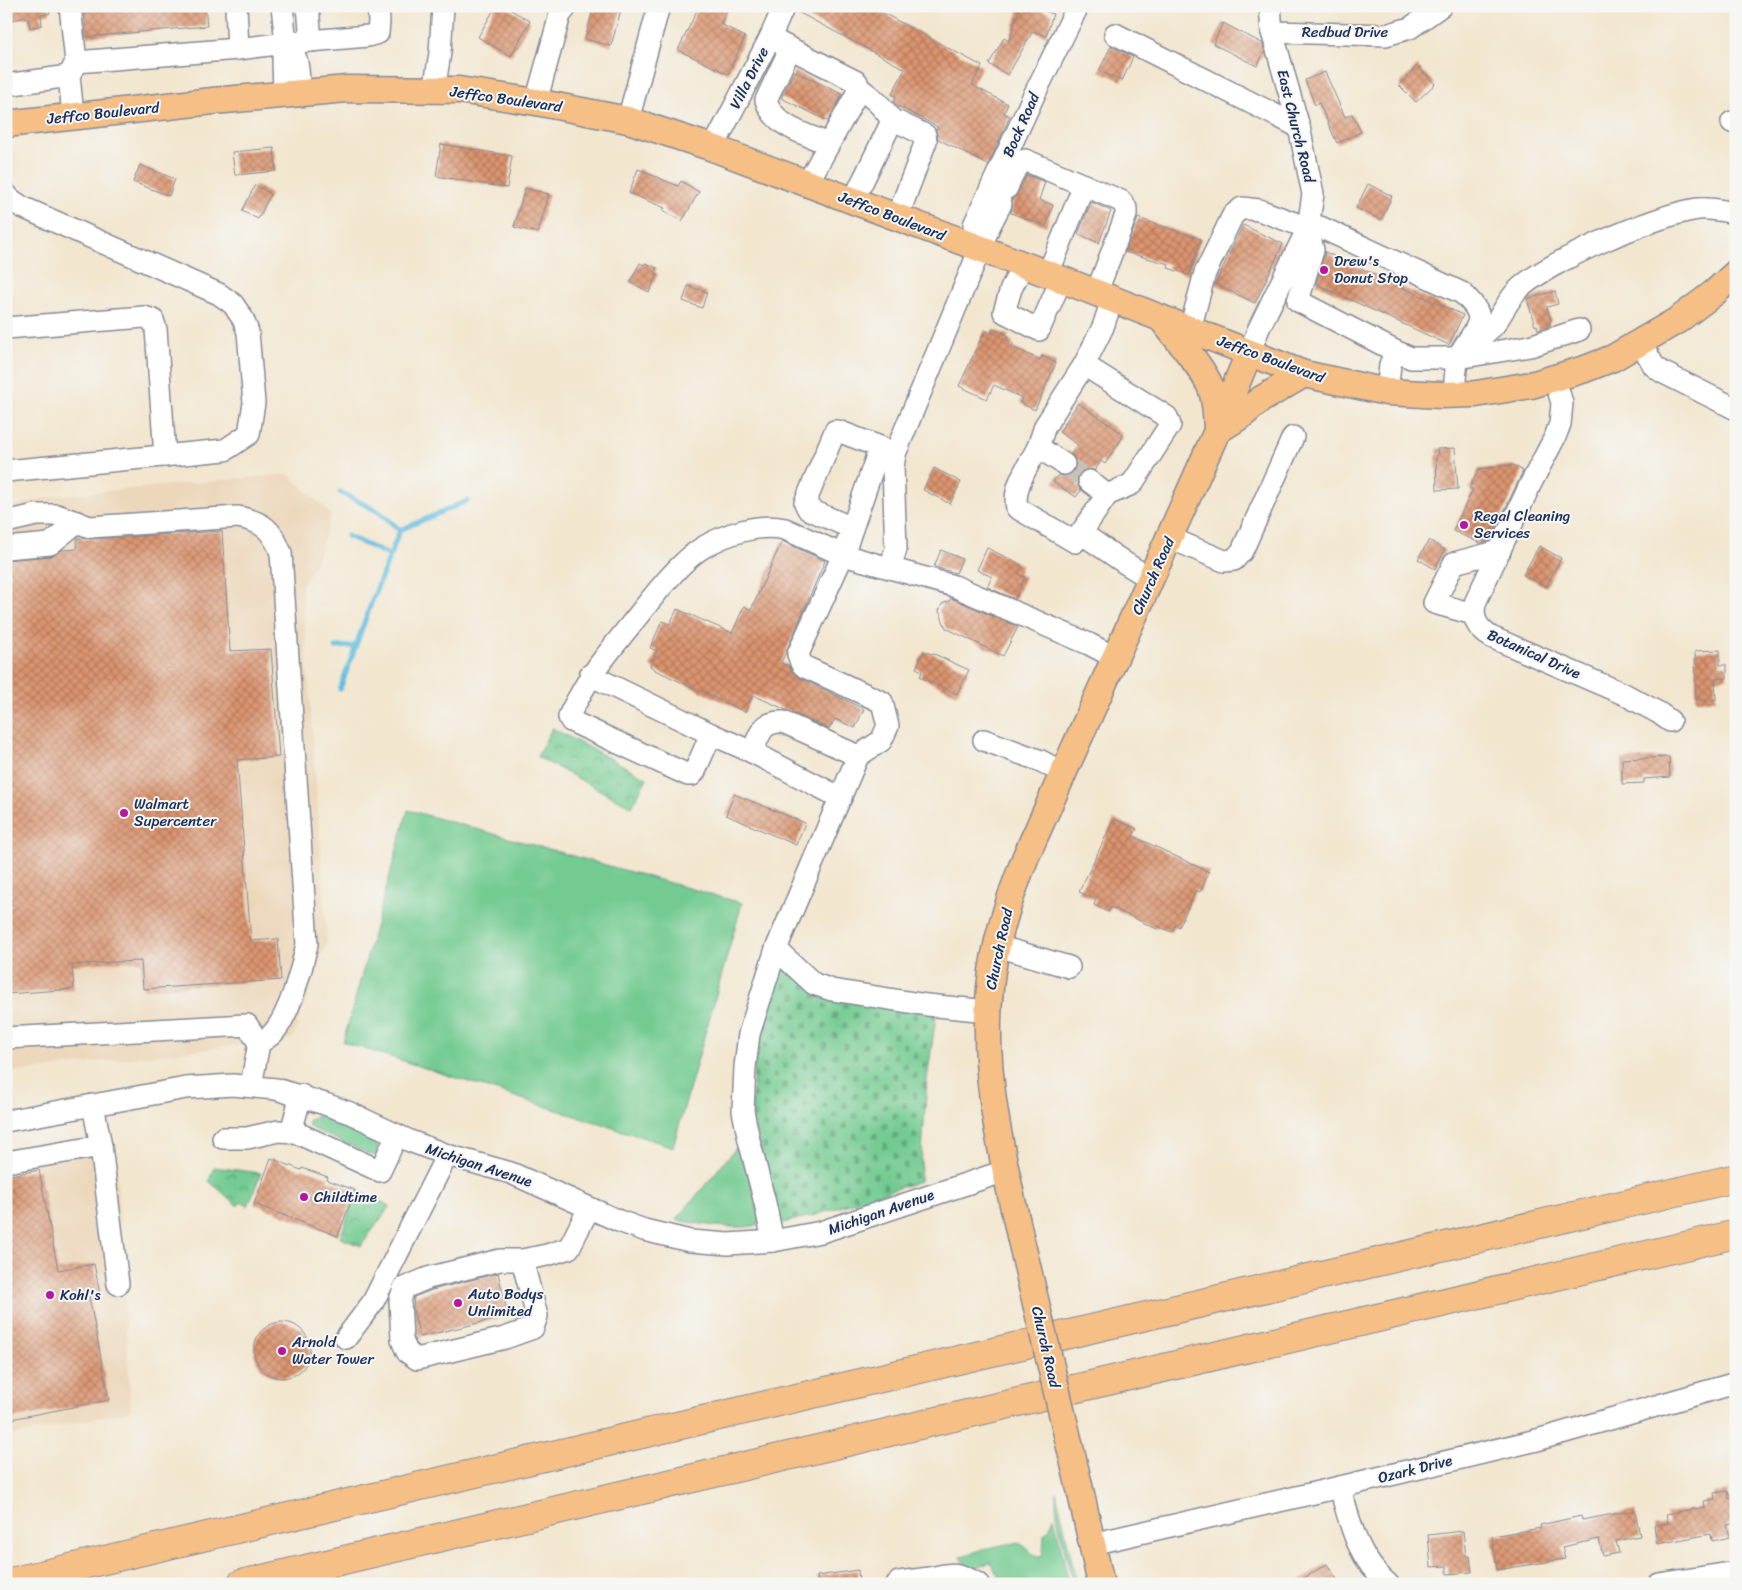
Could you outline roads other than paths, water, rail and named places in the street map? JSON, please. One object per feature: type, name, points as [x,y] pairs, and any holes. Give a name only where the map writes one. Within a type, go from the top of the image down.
[{"type":"highway","points":[[6,1583],[1736,1178]]},
{"type":"highway","points":[[241,1584],[1736,1234]]},
{"type":"main road","name":"Jeffco Boulevard","points":[[6,124],[73,115],[292,93],[379,89],[460,90],[536,102],[628,120],[713,148],[1160,317],[1304,374],[1387,392],[1454,395],[1513,388],[1555,379],[1613,358],[1640,343],[1697,307],[1735,276]]},
{"type":"main road","points":[[1160,317],[1204,373],[1212,389],[1216,405],[1217,431]]},
{"type":"main road","name":"Church Road","points":[[1101,1584],[1005,1171],[989,1073],[987,1038],[990,988],[997,946],[1015,883],[1170,538],[1249,353]]},
{"type":"main road","points":[[1217,431],[1242,415],[1260,400],[1304,374]]},
{"type":"street","points":[[70,6],[73,115]]},
{"type":"street","points":[[236,6],[238,49]]},
{"type":"street","points":[[282,6],[286,44],[283,59],[292,93]]},
{"type":"street","points":[[308,6],[311,41]]},
{"type":"street","points":[[6,85],[72,69],[368,36],[378,33],[380,22],[378,6]]},
{"type":"street","points":[[434,91],[440,53],[443,6]]},
{"type":"street","points":[[536,102],[560,15],[567,6]]},
{"type":"street","points":[[628,120],[659,6]]},
{"type":"street","name":"Villa Drive","points":[[713,148],[770,38],[784,6]]},
{"type":"street","name":"Bock Road","points":[[972,247],[1004,164],[1034,95],[1078,6]]},
{"type":"street","name":"East Church Road","points":[[1249,353],[1258,328],[1308,228],[1313,194],[1299,127],[1272,32],[1270,6]]},
{"type":"street","name":"Redbud Drive","points":[[1272,32],[1386,35],[1410,28],[1441,6]]},
{"type":"street","points":[[1115,34],[1299,127]]},
{"type":"street","points":[[770,38],[857,82],[858,87],[881,106],[888,113],[892,121]]},
{"type":"street","points":[[790,49],[766,100],[769,110],[780,122],[829,144]]},
{"type":"street","points":[[807,184],[856,95],[858,87]]},
{"type":"street","points":[[853,201],[892,121]]},
{"type":"street","points":[[892,121],[925,135],[926,141],[897,218]]},
{"type":"street","points":[[773,1241],[766,1203],[743,1111],[749,1034],[776,949],[858,756],[880,741],[888,726],[882,702],[805,666],[801,663],[798,654],[843,555],[852,528],[888,451],[972,247],[990,225],[1003,199],[1012,174],[1020,163],[1026,160],[1121,201],[1126,208],[1126,215],[1104,297],[1102,327],[1084,365],[1045,426],[1038,447],[1019,484],[1015,500],[1017,508],[1075,542],[1107,494],[1132,484],[1170,425],[1167,417],[1084,365]]},
{"type":"street","points":[[1022,266],[1011,289],[1004,312],[1039,330],[1084,185]]},
{"type":"street","points":[[6,194],[22,207],[218,294],[232,304],[243,318],[248,332],[254,403],[249,434],[225,450],[6,472]]},
{"type":"street","points":[[1190,330],[1205,273],[1233,214],[1242,208],[1259,210],[1308,228],[1320,228],[1462,293],[1474,303],[1480,314],[1477,327],[1458,358],[1454,395]]},
{"type":"street","points":[[1458,358],[1493,325],[1518,290],[1538,275],[1572,256],[1677,213],[1699,209],[1719,210],[1736,214]]},
{"type":"street","points":[[1308,228],[1313,250],[1298,301],[1411,358],[1458,358],[1530,346],[1579,330]]},
{"type":"street","points":[[6,328],[144,317],[153,320],[156,329],[165,456]]},
{"type":"street","points":[[1640,343],[1654,366],[1658,369],[1694,390],[1736,409]]},
{"type":"street","points":[[1387,392],[1390,365],[1395,351]]},
{"type":"street","name":"Botanical Drive","points":[[1555,379],[1562,404],[1560,424],[1475,603],[1473,614],[1476,623],[1482,631],[1491,637],[1624,694],[1670,721]]},
{"type":"street","points":[[852,528],[808,509],[805,503],[835,432],[838,431],[888,451]]},
{"type":"street","points":[[1170,538],[1224,561],[1234,560],[1242,550],[1293,437]]},
{"type":"street","points":[[1038,447],[1064,464]]},
{"type":"street","points":[[888,451],[893,468],[896,549],[890,568]]},
{"type":"street","points":[[1089,481],[1107,494]]},
{"type":"street","points":[[6,522],[36,516],[57,515],[90,527],[238,516],[255,520],[267,529],[276,540],[281,554],[307,944],[300,973],[285,1011],[274,1032],[259,1043],[251,1086]]},
{"type":"street","points":[[6,548],[50,544],[77,522]]},
{"type":"street","points":[[711,734],[692,775],[571,721],[569,717],[590,675],[661,588],[701,549],[722,538],[754,529],[776,527],[785,529],[843,555],[954,586],[1089,644],[1116,658]]},
{"type":"street","points":[[1080,534],[1151,578]]},
{"type":"street","points":[[1473,614],[1434,603],[1454,563],[1500,551]]},
{"type":"street","points":[[590,675],[752,752],[841,798]]},
{"type":"street","points":[[752,752],[763,728],[772,722],[783,722],[858,756]]},
{"type":"street","points":[[984,740],[1041,761],[1064,773]]},
{"type":"street","points":[[997,946],[1069,967]]},
{"type":"street","points":[[776,949],[814,984],[832,990],[927,1005],[988,1011]]},
{"type":"street","points":[[6,1038],[247,1025],[259,1043]]},
{"type":"street","name":"Michigan Avenue","points":[[6,1121],[186,1088],[217,1085],[276,1089],[301,1095],[350,1113],[396,1135],[447,1155],[511,1173],[644,1230],[675,1238],[728,1244],[773,1241],[821,1232],[1005,1171]]},
{"type":"street","points":[[291,1132],[301,1095]]},
{"type":"street","points":[[93,1105],[101,1146],[118,1284]]},
{"type":"street","points":[[223,1138],[247,1138],[278,1132],[295,1132],[380,1171],[396,1135]]},
{"type":"street","points":[[6,1162],[101,1146]]},
{"type":"street","points":[[346,1338],[373,1302],[447,1155]]},
{"type":"street","points":[[522,1260],[537,1316],[534,1328],[505,1338],[418,1359],[407,1352],[402,1340],[400,1314],[400,1300],[404,1288],[428,1278],[500,1260],[522,1260],[569,1248],[589,1208]]},
{"type":"street","name":"Ozark Drive","points":[[1092,1544],[1340,1488],[1537,1440],[1736,1383]]},
{"type":"street","points":[[1340,1488],[1358,1546],[1367,1561],[1388,1584]]},
{"type":"street","points":[[1659,1584],[1736,1572]]},
{"type":"street","points":[[897,1584],[899,1582],[931,1581],[952,1573],[964,1576],[978,1584]]},
{"type":"waterway","points":[[340,492],[379,512],[400,530]]},
{"type":"waterway","points":[[340,689],[400,530],[467,501]]},
{"type":"waterway","points":[[347,536],[389,555]]},
{"type":"waterway","points":[[336,647],[355,646]]},
{"type":"tunnel","points":[[1064,464],[1089,481]]},
{"type":"place","name":"Drew's Donut Stop","points":[[1324,270]]},
{"type":"place","name":"Regal Cleaning Services","points":[[1464,525]]},
{"type":"place","name":"Walmart Supercenter","points":[[124,813]]},
{"type":"place","name":"Childtime","points":[[304,1197]]},
{"type":"place","name":"Kohl's","points":[[50,1295]]},
{"type":"place","name":"Auto Bodys Unlimited","points":[[458,1303]]},
{"type":"place","name":"Arnold Water Tower","points":[[282,1351]]}]
